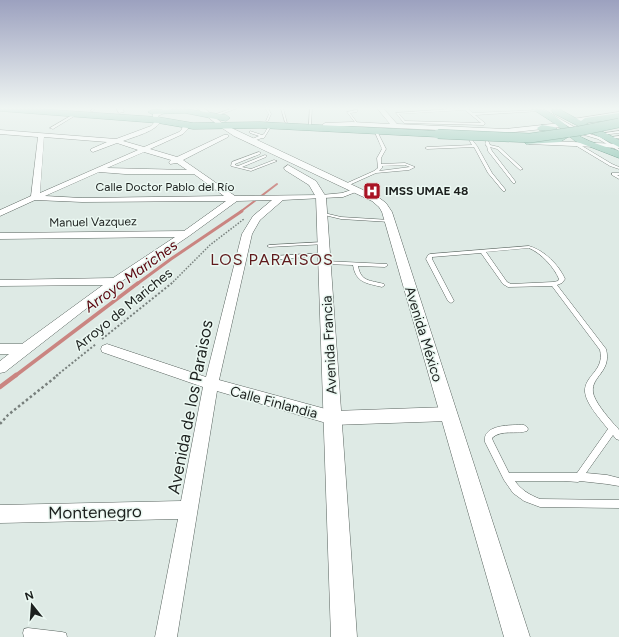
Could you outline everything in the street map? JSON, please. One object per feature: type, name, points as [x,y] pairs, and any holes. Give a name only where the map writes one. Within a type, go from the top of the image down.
[{"type":"main road","points":[[530,142],[562,138]]},
{"type":"main road","points":[[576,138],[593,145],[615,143]]},
{"type":"main road","points":[[605,138],[615,143]]},
{"type":"street","points":[[35,198],[41,138]]},
{"type":"street","points":[[0,368],[115,281],[186,234],[234,199],[178,160],[116,141],[69,138]]},
{"type":"street","points":[[0,213],[35,198],[96,160],[116,141],[124,138]]},
{"type":"street","points":[[96,160],[143,149],[170,138]]},
{"type":"street","points":[[152,172],[223,138]]},
{"type":"street","points":[[229,138],[308,179],[317,188],[322,205]]},
{"type":"street","name":"Avenida México","points":[[254,138],[375,199],[383,205],[390,221],[517,637]]},
{"type":"street","points":[[474,138],[487,142],[530,142],[593,145]]},
{"type":"street","points":[[90,139],[96,160]]},
{"type":"street","points":[[96,160],[125,172],[197,172]]},
{"type":"street","name":"Calle Doctor Pablo del Río","points":[[35,198],[82,200],[275,198],[322,205],[342,195],[352,187]]},
{"type":"street","name":"Avenida de los Paraisos","points":[[166,637],[211,384],[249,227],[275,198]]},
{"type":"street","name":"Avenida Francia","points":[[322,205],[344,637]]},
{"type":"street","name":"Manuel Vazquez","points":[[0,236],[186,234]]},
{"type":"street","points":[[0,283],[115,281]]},
{"type":"street","points":[[0,349],[26,349]]},
{"type":"street","name":"Calle Finlandia","points":[[107,349],[211,384],[333,418],[448,414]]},
{"type":"street","name":"Montenegro","points":[[0,514],[189,510]]},
{"type":"lane","points":[[352,187],[375,172],[380,165],[379,158],[384,149],[378,138]]},
{"type":"lane","points":[[470,138],[490,173],[504,190]]},
{"type":"lane","points":[[599,138],[615,143]]},
{"type":"lane","points":[[603,138],[615,143]]},
{"type":"lane","points":[[487,142],[498,148],[521,169]]},
{"type":"lane","points":[[487,142],[490,151],[514,182]]},
{"type":"lane","points":[[576,144],[610,165],[619,168]]},
{"type":"lane","points":[[427,148],[475,146]]},
{"type":"lane","points":[[238,167],[262,155]]},
{"type":"lane","points":[[262,155],[233,163],[233,166],[251,170],[275,161]]},
{"type":"lane","points":[[375,172],[409,169],[413,167],[404,164],[380,165]]},
{"type":"lane","points":[[619,174],[613,174],[619,178]]},
{"type":"lane","points":[[322,205],[341,218],[390,221]]},
{"type":"lane","points":[[269,246],[324,253],[355,264],[385,265]]},
{"type":"lane","points":[[451,301],[429,257],[529,247],[536,249],[561,275],[562,279],[560,282],[553,284],[513,286],[507,284],[483,252]]},
{"type":"lane","points":[[274,258],[324,253]]},
{"type":"lane","points":[[355,264],[357,276],[362,281],[382,285]]},
{"type":"lane","points":[[553,284],[603,348],[606,356],[605,362],[589,387],[589,394],[619,436]]},
{"type":"lane","points":[[524,428],[497,430],[491,432],[488,436],[489,442],[507,477],[516,490],[527,498],[540,503],[619,504]]},
{"type":"lane","points":[[578,478],[613,428]]},
{"type":"lane","points":[[507,477],[578,478],[611,480],[619,482]]},
{"type":"lane","points":[[28,634],[62,637]]},
{"type":"path","name":"Arroyo de Mariches","points":[[0,424],[8,415],[175,281],[210,244],[245,218]]},
{"type":"waterway","name":"Arroyo Mariches","points":[[240,212],[277,184]]},
{"type":"waterway","name":"Arroyo Mariches","points":[[137,284],[242,211]]},
{"type":"waterway","name":"Arroyo Mariches","points":[[15,376],[138,283]]},
{"type":"waterway","name":"Arroyo Mariches","points":[[0,387],[16,375]]},
{"type":"place","name":"IMSS UMAE 48","points":[[372,191]]},
{"type":"district","name":"LOS PARAISOS","points":[[272,259]]}]
